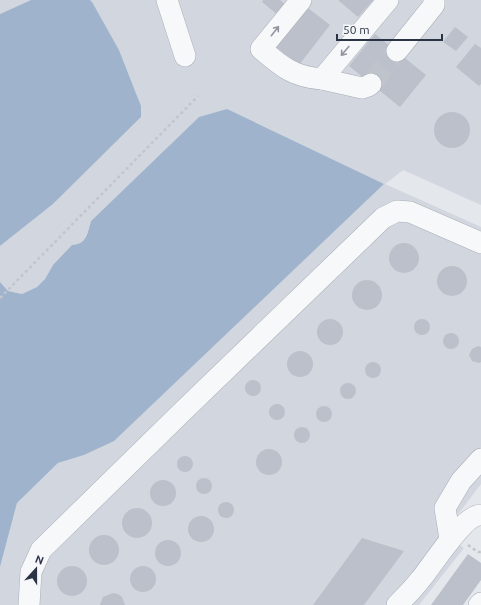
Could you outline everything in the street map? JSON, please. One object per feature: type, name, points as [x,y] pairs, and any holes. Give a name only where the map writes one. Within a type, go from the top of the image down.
[{"type":"lane","points":[[167,0],[185,56]]},
{"type":"lane","points":[[301,0],[261,49],[294,74],[362,88],[371,84]]},
{"type":"lane","points":[[322,79],[388,0]]},
{"type":"lane","points":[[397,51],[434,5],[434,0]]},
{"type":"lane","points":[[29,605],[31,572],[42,550],[184,410],[383,218],[397,211],[410,212],[481,243]]},
{"type":"lane","points":[[450,539],[445,508],[461,481],[481,459]]},
{"type":"lane","points":[[397,605],[421,580],[450,539],[471,519],[480,515]]},
{"type":"path","points":[[0,298],[198,96]]},
{"type":"shaded area","points":[[0,0],[31,0],[0,14]]},
{"type":"shaded area","points":[[90,0],[481,0],[481,205],[403,170],[385,184],[481,227],[481,484],[443,534],[464,548],[419,605],[0,605],[0,567],[17,503],[58,463],[84,455],[114,440],[384,184],[199,117],[91,221],[85,239],[53,265],[45,279],[37,287],[22,294],[8,291],[0,282],[0,246],[53,204],[141,117],[139,101],[119,50]]},
{"type":"water","points":[[31,0],[90,0],[92,2],[119,50],[141,106],[141,117],[53,204],[0,246],[0,14]]},
{"type":"water","points":[[227,109],[384,184],[114,441],[84,455],[58,463],[17,503],[0,567],[0,282],[8,291],[22,294],[37,287],[45,279],[53,265],[72,245],[81,243],[86,238],[91,221],[199,117]]},
{"type":"building","points":[[263,0],[280,0],[286,5],[278,15],[262,2]]},
{"type":"building","points":[[338,0],[373,0],[358,17]]},
{"type":"building","points":[[304,5],[330,25],[299,65],[273,45]]},
{"type":"building","points":[[455,27],[468,37],[456,51],[443,42]]},
{"type":"building","points":[[375,34],[426,75],[400,107],[349,66]]},
{"type":"building","points":[[475,44],[481,48],[481,84],[479,86],[456,67]]},
{"type":"building","points":[[456,112],[465,117],[469,123],[469,137],[465,143],[456,148],[448,148],[439,143],[435,137],[434,126],[439,117],[445,113]]},
{"type":"building","points":[[404,243],[415,247],[419,258],[415,269],[404,273],[393,269],[389,258],[393,247]]},
{"type":"building","points":[[452,266],[463,270],[467,281],[463,292],[452,296],[441,292],[437,281],[441,270]]},
{"type":"building","points":[[367,280],[378,284],[382,295],[378,306],[367,310],[356,306],[352,295],[356,284]]},
{"type":"building","points":[[330,319],[339,323],[343,332],[339,341],[330,345],[321,341],[317,332],[321,323]]},
{"type":"building","points":[[422,319],[428,321],[430,327],[428,333],[422,335],[416,333],[414,327],[416,321]]},
{"type":"building","points":[[451,333],[457,335],[459,341],[457,347],[451,349],[445,347],[443,341],[445,335]]},
{"type":"building","points":[[478,346],[481,347],[481,362],[479,363],[472,361],[469,355],[472,349]]},
{"type":"building","points":[[300,351],[309,355],[313,364],[309,373],[300,377],[291,373],[287,364],[291,355]]},
{"type":"building","points":[[370,362],[376,362],[381,367],[379,376],[376,378],[370,378],[365,373],[365,367]]},
{"type":"building","points":[[253,380],[259,382],[261,388],[259,394],[253,396],[247,394],[245,388],[247,382]]},
{"type":"building","points":[[348,383],[354,385],[356,391],[354,397],[348,399],[342,397],[340,391],[342,385]]},
{"type":"building","points":[[277,404],[283,406],[285,412],[283,418],[277,420],[271,418],[269,412],[271,406]]},
{"type":"building","points":[[324,406],[330,408],[332,414],[330,420],[324,422],[318,420],[316,414],[318,408]]},
{"type":"building","points":[[302,427],[308,429],[310,435],[308,441],[302,443],[296,441],[294,435],[296,429]]},
{"type":"building","points":[[269,449],[278,453],[282,462],[278,471],[269,475],[260,471],[256,462],[260,453]]},
{"type":"building","points":[[185,456],[191,458],[193,464],[191,470],[185,472],[179,470],[177,464],[179,458]]},
{"type":"building","points":[[204,478],[210,480],[212,486],[210,492],[204,494],[198,492],[196,486],[198,480]]},
{"type":"building","points":[[163,480],[172,484],[176,493],[172,502],[163,506],[154,502],[150,493],[154,484]]},
{"type":"building","points":[[226,502],[232,504],[234,510],[232,516],[226,518],[220,516],[218,510],[220,504]]},
{"type":"building","points":[[137,508],[148,512],[152,523],[148,534],[137,538],[126,534],[122,523],[126,512]]},
{"type":"building","points":[[201,516],[210,520],[214,529],[210,538],[201,542],[192,538],[188,529],[192,520]]},
{"type":"building","points":[[104,535],[115,539],[119,550],[115,561],[104,565],[93,561],[89,550],[93,539]]},
{"type":"building","points":[[362,538],[404,551],[364,605],[313,605]]},
{"type":"building","points":[[168,540],[177,544],[181,553],[177,562],[168,566],[159,562],[155,553],[159,544]]},
{"type":"building","points":[[468,554],[481,563],[481,580],[463,605],[431,605]]},
{"type":"building","points":[[72,566],[83,570],[87,581],[83,592],[72,596],[61,592],[57,581],[61,570]]},
{"type":"building","points":[[143,566],[152,570],[156,579],[152,588],[143,592],[134,588],[130,579],[134,570]]},
{"type":"building","points":[[113,593],[122,597],[125,605],[100,605],[103,597]]},
{"type":"tunnel","points":[[371,84],[397,51]]}]
